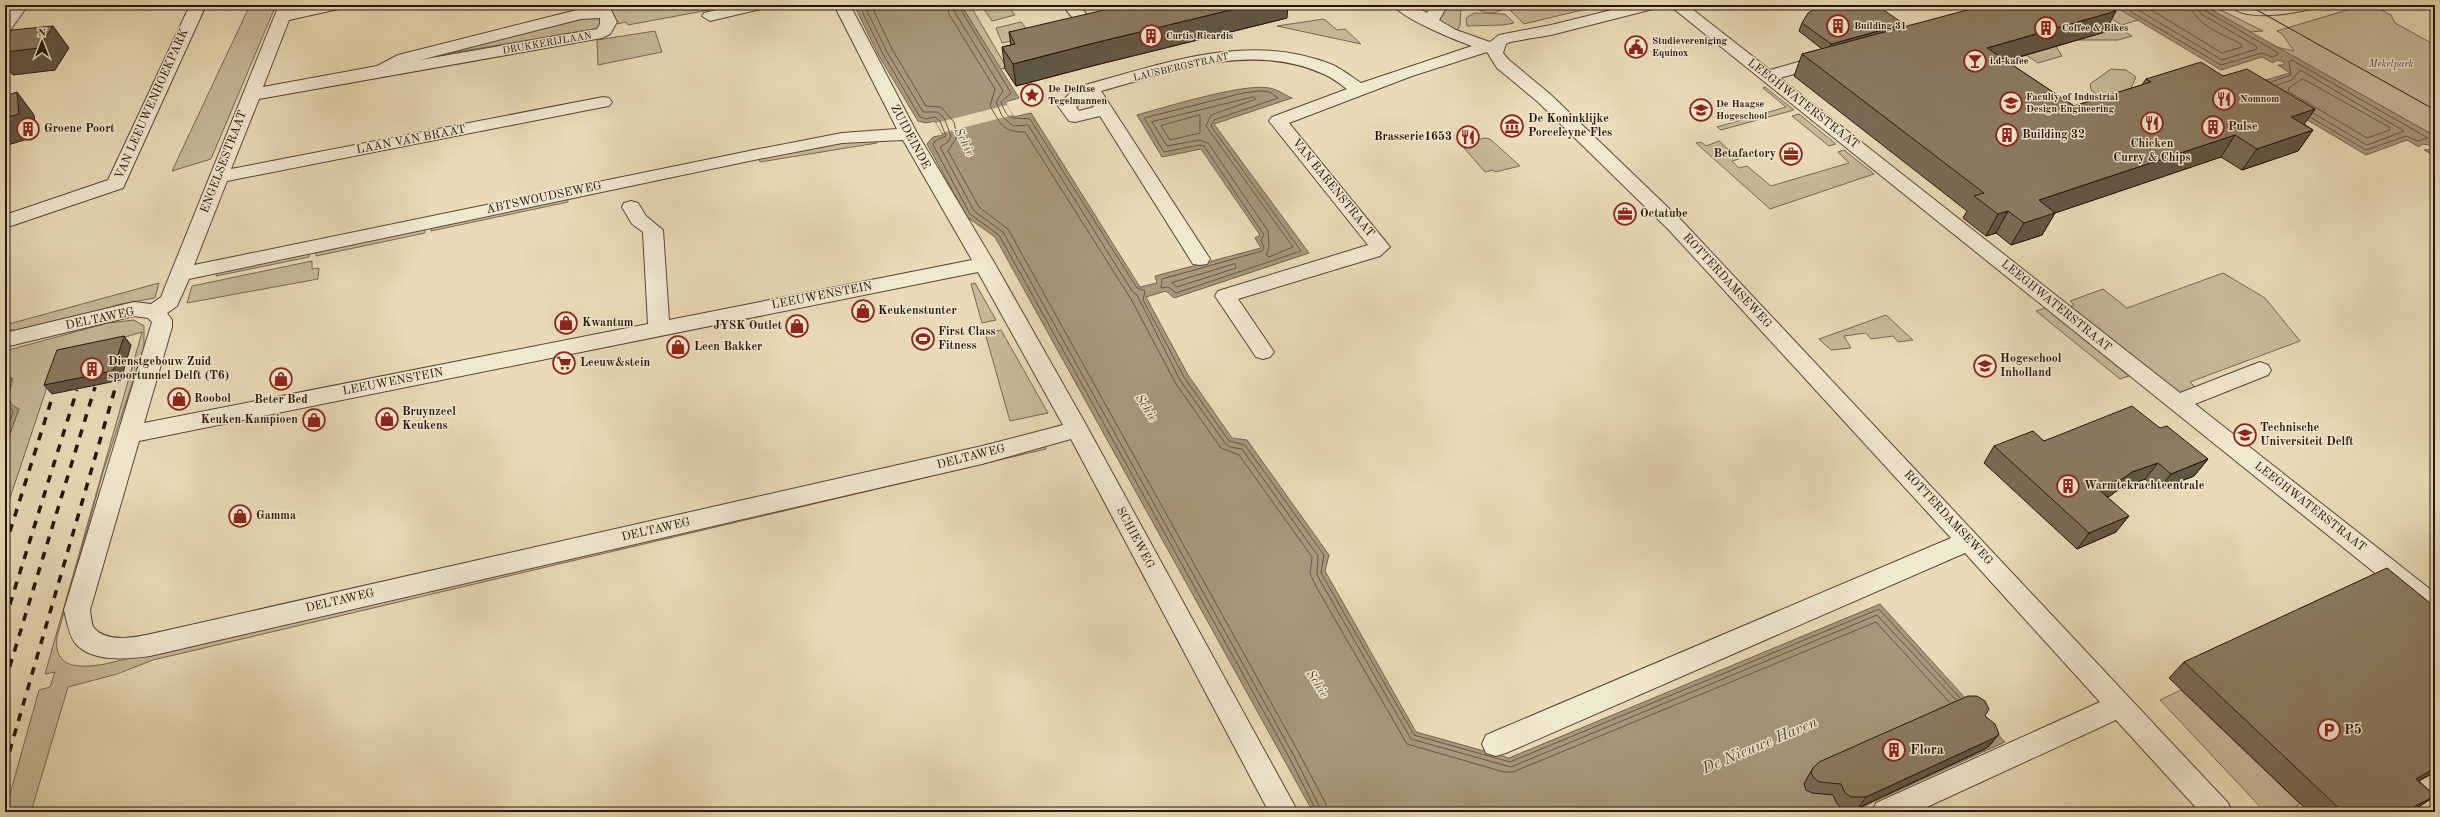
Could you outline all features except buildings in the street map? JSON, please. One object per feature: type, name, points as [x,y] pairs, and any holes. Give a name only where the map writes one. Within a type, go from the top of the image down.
[{"type":"street","points":[[5,26],[20,5]]},
{"type":"street","name":"VAN LEEUWENHOEKPARK","points":[[5,222],[116,184],[198,5]]},
{"type":"street","points":[[284,11],[337,5]]},
{"type":"street","points":[[710,16],[759,5]]},
{"type":"street","name":"ZUIDEINDE","points":[[842,5],[935,184],[985,264]]},
{"type":"street","points":[[1070,5],[1080,28],[1106,22]]},
{"type":"street","points":[[1427,21],[1436,14],[1440,5]]},
{"type":"street","name":"VAN BARENSTRAAT","points":[[1263,352],[1225,296],[1373,251],[1380,247],[1278,121],[1359,89],[1495,53],[1519,45],[1551,30],[1651,5]]},
{"type":"street","name":"LEEGHWATERSTRAAT","points":[[1677,5],[2435,607]]},
{"type":"street","points":[[2238,5],[2262,11],[2284,11],[2309,5]]},
{"type":"street","points":[[1405,6],[1450,34],[1495,53]]},
{"type":"street","name":"ENGELSESTRAAT","points":[[154,312],[170,301],[284,11]]},
{"type":"street","name":"DRUKKERIJLAAN","points":[[250,95],[350,77],[384,69],[403,68],[602,33],[608,27],[609,22],[605,13],[581,14],[404,59],[384,69]]},
{"type":"street","name":"LAUSBERGSTRAAT","points":[[1104,110],[1075,117],[1067,106],[1076,97],[1091,89],[1218,56],[1258,53],[1289,56],[1323,67],[1346,79],[1359,89]]},
{"type":"street","name":"ROTTERDAMSEWEG","points":[[1495,53],[1492,72],[1596,164],[1660,230],[1676,226],[1970,540],[2218,812]]},
{"type":"street","points":[[1768,76],[1840,55]]},
{"type":"street","points":[[1091,89],[1200,259]]},
{"type":"street","name":"LAAN VAN BRAAT","points":[[218,177],[603,102]]},
{"type":"street","name":"ABTSWOUDSEWEG","points":[[181,274],[761,153],[842,138],[908,134]]},
{"type":"street","points":[[631,207],[639,220],[653,230],[659,329]]},
{"type":"street","name":"LEEUWENSTEIN","points":[[128,435],[985,264]]},
{"type":"street","name":"SCHIEWEG","points":[[985,264],[1077,429],[1284,812]]},
{"type":"street","name":"DELTAWEG","points":[[5,340],[134,309],[154,312],[162,320],[162,327],[128,435],[77,610],[80,628],[92,641],[107,647],[128,648],[982,455],[1077,429]]},
{"type":"street","points":[[2178,402],[2260,370]]},
{"type":"street","points":[[1496,744],[1874,580],[1970,540]]},
{"type":"street","points":[[1886,812],[2120,705]]},
{"type":"green space","points":[[250,5],[276,5],[211,159],[172,171]]},
{"type":"green space","points":[[608,5],[708,5],[709,10],[628,25],[626,22],[617,24]]},
{"type":"green space","points":[[961,5],[970,5],[1007,68],[1000,69]]},
{"type":"green space","points":[[981,5],[1007,5],[1015,15],[992,21]]},
{"type":"green space","points":[[1446,5],[1461,6],[1460,26],[1456,32],[1439,21]]},
{"type":"green space","points":[[1472,5],[1509,5],[1500,11],[1490,13],[1481,11]]},
{"type":"green space","points":[[1521,5],[1533,5],[1530,8],[1603,5],[1524,24],[1510,10],[1520,8]]},
{"type":"green space","points":[[2101,5],[2134,5],[2120,9],[2138,20],[2122,25],[2105,15]]},
{"type":"green space","points":[[2203,5],[2211,5],[2263,31],[2250,32]]},
{"type":"green space","name":"Mekelpark","points":[[2364,5],[2372,5],[2391,15],[2395,23],[2435,45],[2435,136],[2276,47],[2294,51],[2282,34],[2277,31]]},
{"type":"green space","points":[[1474,13],[1505,14],[1514,23],[1503,25],[1467,26],[1466,18]]},
{"type":"green space","points":[[600,14],[602,28],[589,32],[588,30],[410,60]]},
{"type":"green space","points":[[2098,15],[2132,36],[2118,40],[2077,40]]},
{"type":"green space","points":[[1324,19],[1337,30],[1345,29],[1361,44],[1277,26]]},
{"type":"green space","points":[[1021,22],[1033,37],[1002,43],[996,28]]},
{"type":"green space","points":[[655,31],[662,52],[598,65],[597,40]]},
{"type":"green space","points":[[2056,46],[2062,56],[2038,63],[2016,48]]},
{"type":"green space","points":[[2111,69],[2126,70],[2136,77],[2128,95],[2109,98],[2100,96],[2091,90],[2090,84]]},
{"type":"green space","points":[[1765,87],[1794,110],[1721,130],[1717,127],[1786,107],[1763,88]]},
{"type":"green space","points":[[1799,114],[1836,144],[1829,146],[1792,116]]},
{"type":"green space","points":[[1485,138],[1490,139],[1520,166],[1495,172],[1493,170],[1485,172],[1464,148],[1466,143]]},
{"type":"green space","points":[[877,140],[877,143],[760,162],[759,157],[840,142]]},
{"type":"green space","points":[[1719,141],[1739,159],[1732,161],[1739,168],[1747,166],[1771,186],[1849,163],[1838,152],[1844,150],[1874,174],[1770,209],[1696,143],[1701,142],[1706,146]]},
{"type":"green space","points":[[568,197],[568,202],[431,231],[431,226]]},
{"type":"green space","points":[[425,227],[425,233],[316,256],[316,250]]},
{"type":"green space","points":[[310,252],[309,257],[216,276],[217,271]]},
{"type":"green space","points":[[312,261],[312,269],[319,268],[318,279],[187,303],[192,286]]},
{"type":"green space","points":[[2223,273],[2265,298],[2300,341],[2190,382],[2195,387],[2179,393],[2069,307],[2074,305],[2070,301],[2103,289],[2127,308]]},
{"type":"green space","points":[[159,283],[155,298],[121,304],[46,326],[30,329],[5,329],[5,325]]},
{"type":"green space","points":[[975,283],[996,320],[982,323],[971,284]]},
{"type":"green space","points":[[2046,308],[2129,376],[2120,379],[2036,311]]},
{"type":"green space","points":[[1886,315],[1913,340],[1898,342],[1893,336],[1871,339],[1866,333],[1844,336],[1851,348],[1831,350],[1819,339]]},
{"type":"green space","points":[[134,320],[144,326],[144,347],[103,472],[57,637],[59,656],[64,661],[78,666],[105,664],[1045,444],[1046,449],[153,660],[117,674],[68,687],[31,812],[5,812],[39,690],[50,687],[55,672],[45,674],[142,332],[57,357],[5,513],[5,447],[19,409],[11,405],[10,401],[10,392],[13,380],[12,378],[5,379],[5,351],[108,323]]},
{"type":"green space","points":[[1001,330],[1048,413],[1010,421],[985,333]]},
{"type":"green space","points":[[2181,690],[2300,804],[2295,807],[2300,812],[2265,812],[2160,700]]},
{"type":"water","points":[[854,5],[961,5],[1019,98],[1005,102],[1014,117],[1031,113],[1140,287],[1157,283],[1155,276],[1261,248],[1255,238],[1260,235],[1201,149],[1162,157],[1137,115],[1223,92],[1257,87],[1269,88],[1292,98],[1214,124],[1309,253],[1174,298],[1166,291],[1146,297],[1188,375],[1232,438],[1247,440],[1329,555],[1325,571],[1416,732],[1509,758],[1880,604],[2005,742],[1851,812],[1313,812],[995,237],[967,217],[927,144],[933,137],[943,135],[935,121],[926,123],[918,121],[879,56]]},
{"type":"water","points":[[2134,5],[2203,5],[2435,136],[2435,156],[2424,150],[2432,149],[2429,145],[2422,144],[2419,147],[2407,140],[2366,155],[2249,85],[2290,73],[2278,65],[2284,65],[2284,62],[2277,60],[2273,63],[2262,57],[2221,70],[2119,9]]},
{"type":"water","points":[[12,378],[9,393],[11,405],[19,409],[5,447],[5,379]]},
{"type":"pier","points":[[1007,105],[1013,115],[942,133],[936,123]]},
{"type":"tram line","points":[[2248,5],[2435,110]]},
{"type":"railway","points":[[5,767],[117,382]]},
{"type":"railway","points":[[5,682],[95,387]]},
{"type":"railway","points":[[5,620],[77,390]]},
{"type":"railway","points":[[5,547],[53,395]]},
{"type":"place","name":"Building 31","points":[[1838,26]]},
{"type":"place","name":"Coffee & Bikes","points":[[2046,28]]},
{"type":"place","name":"Curtis Ricardis","points":[[1151,36]]},
{"type":"place","name":"Studievereniging Equinox","points":[[1636,47]]},
{"type":"place","name":"i.d-kafee","points":[[1975,61]]},
{"type":"place","name":"De Delftse Tegelmannen","points":[[1032,95]]},
{"type":"place","name":"Nomnom","points":[[2224,99]]},
{"type":"place","name":"Faculty of Industrial Design Engineering","points":[[2011,103]]},
{"type":"place","name":"De Haagse Hogeschool","points":[[1701,110]]},
{"type":"place","name":"Chicken Curry & Chips","points":[[2152,123]]},
{"type":"place","name":"De Koninklijke Porceleyne Fles","points":[[1512,126]]},
{"type":"place","name":"Pulse","points":[[2213,127]]},
{"type":"place","name":"Groene Poort","points":[[28,129]]},
{"type":"place","name":"Building 32","points":[[2007,135]]},
{"type":"place","name":"Brasserie1653","points":[[1468,137]]},
{"type":"place","name":"Betafactory","points":[[1791,154]]},
{"type":"place","name":"Octatube","points":[[1625,214]]},
{"type":"place","name":"Keukenstunter","points":[[863,311]]},
{"type":"place","name":"Kwantum","points":[[566,323]]},
{"type":"place","name":"JYSK Outlet","points":[[797,326]]},
{"type":"place","name":"First Class Fitness","points":[[923,339]]},
{"type":"place","name":"Leen Bakker","points":[[678,347]]},
{"type":"place","name":"Leeuw&stein","points":[[564,363]]},
{"type":"place","name":"Hogeschool Inholland","points":[[1985,366]]},
{"type":"place","name":"Dienstgebouw Zuid spoortunnel Delft (T6)","points":[[92,369]]},
{"type":"place","name":"Beter Bed","points":[[281,379]]},
{"type":"place","name":"Roobol","points":[[179,399]]},
{"type":"place","name":"Bruynzeel Keukens","points":[[387,419]]},
{"type":"place","name":"Keuken Kampioen","points":[[314,420]]},
{"type":"place","name":"Technische Universiteit Delft","points":[[2245,435]]},
{"type":"place","name":"Warmtekrachtcentrale","points":[[2068,486]]},
{"type":"place","name":"Gamma","points":[[240,516]]},
{"type":"place","name":"P5","points":[[2329,730]]},
{"type":"place","name":"Flora","points":[[1894,750]]},
{"type":"water label","name":"Schie","points":[[964,142]]},
{"type":"water label","name":"Schie","points":[[1146,408]]},
{"type":"water label","name":"Schie","points":[[1317,684]]},
{"type":"water label","name":"De Nieuwe Haven","points":[[1760,746]]}]
